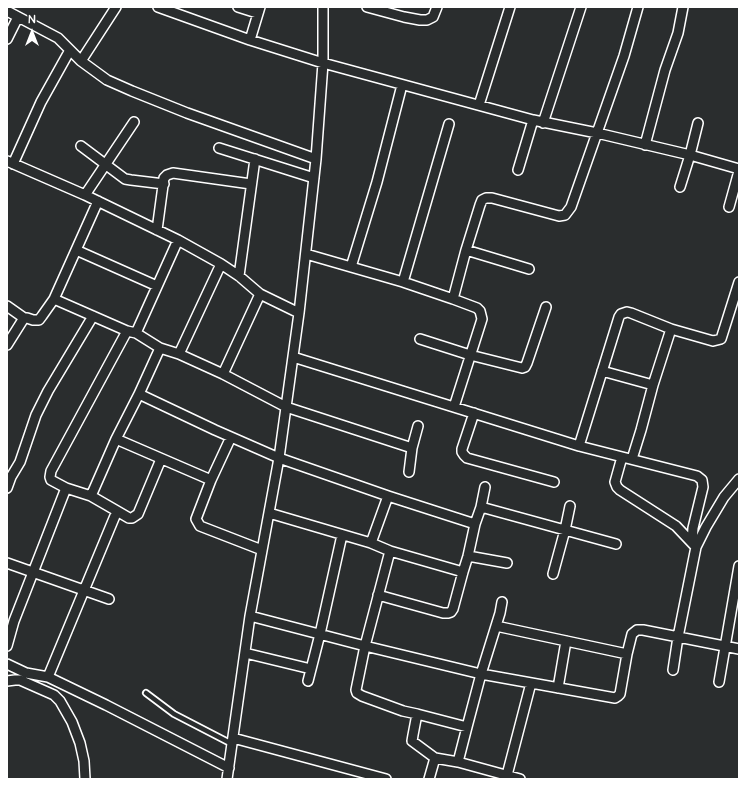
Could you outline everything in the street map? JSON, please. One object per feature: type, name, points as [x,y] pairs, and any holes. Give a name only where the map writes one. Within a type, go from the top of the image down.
[{"type":"street","points":[[82,61],[116,7]]},
{"type":"street","points":[[158,7],[323,64],[543,123],[597,133],[739,170],[729,207]]},
{"type":"street","points":[[238,7],[259,10],[250,40]]},
{"type":"street","points":[[227,779],[250,616],[279,458],[299,313],[316,159],[323,64],[323,7]]},
{"type":"street","points":[[367,7],[378,8],[404,17],[420,20],[428,20],[434,17],[437,7]]},
{"type":"street","points":[[479,106],[510,7]]},
{"type":"street","points":[[543,123],[581,7]]},
{"type":"street","points":[[453,300],[466,250],[482,200],[492,198],[559,216],[565,215],[571,207],[624,56],[638,7]]},
{"type":"street","points":[[645,145],[665,70],[678,33],[683,7]]},
{"type":"street","points":[[7,11],[58,38],[82,61],[107,80],[187,113],[316,159]]},
{"type":"street","points":[[7,39],[18,17]]},
{"type":"street","points":[[70,50],[41,102],[10,163],[85,195],[178,240],[222,264],[240,276],[260,294],[299,313]]},
{"type":"street","points":[[351,267],[377,182],[402,85]]},
{"type":"street","points":[[518,170],[533,120]]},
{"type":"street","points":[[85,195],[134,122]]},
{"type":"street","points":[[680,187],[690,156],[698,123]]},
{"type":"street","points":[[403,282],[449,124]]},
{"type":"street","points":[[81,146],[125,179],[164,184]]},
{"type":"street","points":[[219,148],[314,178]]},
{"type":"street","points":[[240,276],[255,159]]},
{"type":"street","points":[[156,230],[164,178],[167,175],[173,173],[251,184]]},
{"type":"street","points":[[7,306],[24,318],[39,320],[54,299],[98,201]]},
{"type":"street","points":[[161,459],[138,514],[129,518],[91,496],[66,488],[51,480],[50,474],[157,286],[178,240]]},
{"type":"street","points":[[76,250],[157,286]]},
{"type":"street","points":[[466,250],[529,269]]},
{"type":"street","points":[[306,254],[403,282],[477,308],[480,311],[482,319],[454,407]]},
{"type":"street","points":[[179,354],[222,264]]},
{"type":"street","points":[[579,446],[621,314],[627,312],[631,313],[671,329],[713,341],[721,339],[738,288]]},
{"type":"street","points":[[223,374],[260,294]]},
{"type":"street","points":[[54,299],[131,332],[160,348],[179,354],[223,374],[286,407],[412,448]]},
{"type":"street","points":[[420,339],[470,355],[517,368],[522,368],[525,367],[546,306]]},
{"type":"street","points":[[7,488],[9,475],[20,462],[36,415],[48,391],[93,316]]},
{"type":"street","points":[[7,345],[24,318]]},
{"type":"street","points":[[671,329],[653,385],[641,430],[615,482],[620,490],[676,526],[694,545]]},
{"type":"street","points":[[91,496],[116,439],[160,348]]},
{"type":"street","points":[[293,357],[579,446],[698,476],[702,480],[704,487],[693,528],[694,545],[673,670]]},
{"type":"street","points":[[602,371],[653,385]]},
{"type":"street","points":[[139,394],[279,458],[474,524]]},
{"type":"street","points":[[474,413],[462,449],[462,452],[467,458],[554,482]]},
{"type":"street","points":[[409,472],[412,448],[418,426]]},
{"type":"street","points":[[231,437],[211,480],[196,519],[200,526],[262,550]]},
{"type":"street","points":[[116,439],[211,480]]},
{"type":"street","points":[[694,545],[724,497],[739,480]]},
{"type":"street","points":[[378,595],[443,613],[451,612],[468,556],[474,524],[481,507],[485,487]]},
{"type":"street","points":[[7,646],[14,621],[66,488]]},
{"type":"street","points":[[371,543],[388,496]]},
{"type":"street","points":[[553,574],[570,506]]},
{"type":"street","points":[[481,507],[616,544]]},
{"type":"street","points":[[48,677],[117,511]]},
{"type":"street","points":[[269,513],[463,572]]},
{"type":"street","points":[[308,681],[342,535]]},
{"type":"street","points":[[390,551],[365,646],[356,687],[357,693],[403,711],[467,727]]},
{"type":"street","points":[[468,556],[507,563]]},
{"type":"street","points":[[7,563],[109,599]]},
{"type":"street","points":[[719,682],[739,566]]},
{"type":"street","points":[[458,762],[502,602]]},
{"type":"street","points":[[250,616],[481,674],[615,698],[620,694],[632,634],[637,630],[739,649]]},
{"type":"street","points":[[496,626],[627,654]]},
{"type":"street","points":[[558,688],[566,641]]},
{"type":"street","points":[[245,653],[311,669]]},
{"type":"street","points":[[7,664],[26,673],[48,677],[229,768]]},
{"type":"street","points":[[7,681],[20,680],[54,695],[60,701],[72,722],[80,743],[84,762],[85,779]]},
{"type":"street","points":[[507,775],[531,683]]},
{"type":"street","points":[[417,714],[412,741],[435,758],[458,762],[520,779]]},
{"type":"street","points":[[232,741],[386,779]]},
{"type":"street","points":[[429,779],[435,758]]},
{"type":"lane","points":[[146,693],[174,714],[232,741]]}]
